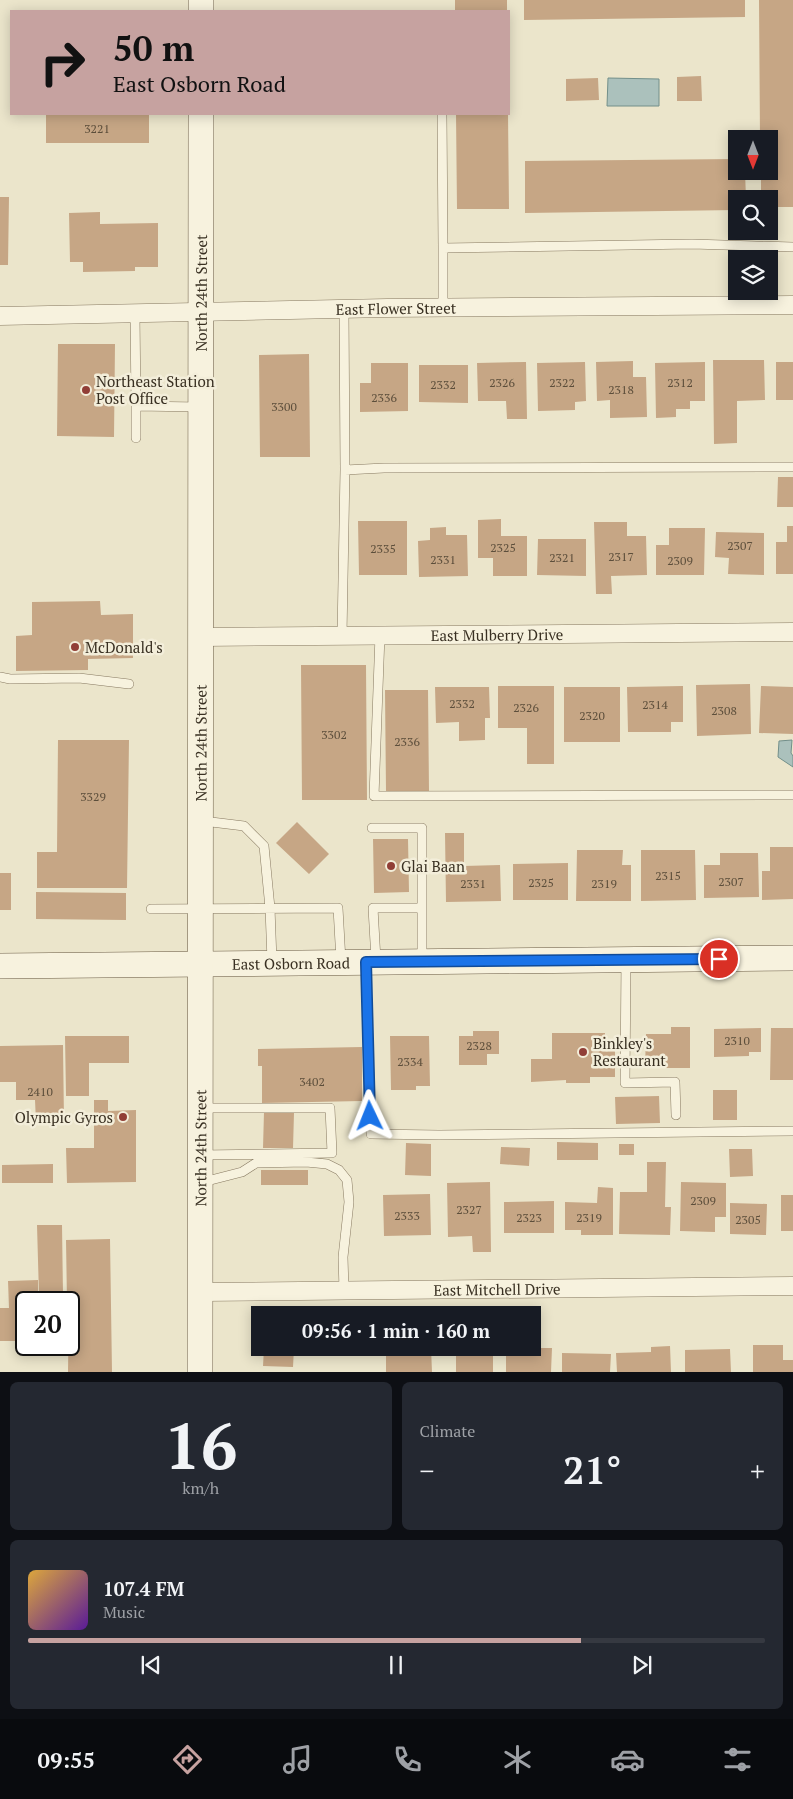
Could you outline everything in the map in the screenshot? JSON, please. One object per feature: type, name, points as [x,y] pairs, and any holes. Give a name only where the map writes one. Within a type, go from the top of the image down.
[{"type":"main road","name":"North 24th Street","points":[[200,1372],[201,115]]},
{"type":"main road","name":"East Osborn Road","points":[[0,966],[793,958]]},
{"type":"street","name":"East Flower Street","points":[[0,316],[443,307],[793,305]]},
{"type":"street","name":"East Mulberry Drive","points":[[201,637],[793,632]]},
{"type":"street","name":"East Mitchell Drive","points":[[201,1292],[793,1286]]},
{"type":"lane","points":[[442,115],[443,307]]},
{"type":"lane","points":[[443,248],[692,244],[793,247]]},
{"type":"lane","points":[[342,636],[345,470],[344,309]]},
{"type":"lane","points":[[135,314],[136,438]]},
{"type":"lane","points":[[136,406],[201,407]]},
{"type":"lane","points":[[345,470],[384,468],[793,467]]},
{"type":"lane","points":[[380,635],[374,796],[793,795]]},
{"type":"lane","points":[[1,675],[10,679],[79,678],[129,684]]},
{"type":"lane","points":[[200,820],[244,826],[264,846],[270,908],[272,963]]},
{"type":"lane","points":[[372,828],[422,828],[422,962]]},
{"type":"lane","points":[[151,909],[338,908],[341,962]]},
{"type":"lane","points":[[422,908],[373,908],[371,962],[371,1134],[469,1135],[793,1130]]},
{"type":"lane","points":[[626,960],[625,1083],[676,1082],[676,1115]]},
{"type":"lane","points":[[200,1108],[330,1108],[332,1153],[200,1155]]},
{"type":"lane","points":[[200,1182],[242,1172],[256,1163],[306,1162],[327,1164],[339,1170],[347,1180],[349,1202],[344,1257],[344,1290]]},
{"type":"water","points":[[608,78],[659,79],[659,106],[607,106]]},
{"type":"water","points":[[792,740],[793,767],[778,757],[779,741]]},
{"type":"building","points":[[455,0],[507,0],[507,10],[455,10]]},
{"type":"building","points":[[524,0],[745,0],[745,17],[524,20]]},
{"type":"building","points":[[759,0],[793,0],[793,207],[778,207],[778,190],[761,190],[761,180],[778,180],[778,130],[760,130]]},
{"type":"building","points":[[701,76],[702,101],[677,101],[677,77]]},
{"type":"building","points":[[598,78],[599,100],[566,101],[566,79]]},
{"type":"building","points":[[46,115],[149,115],[149,143],[46,143]]},
{"type":"building","points":[[456,115],[508,115],[509,209],[457,209]]},
{"type":"building","points":[[728,159],[728,180],[745,180],[746,190],[728,190],[728,210],[525,213],[525,161]]},
{"type":"building","points":[[0,197],[9,197],[8,265],[0,265]]},
{"type":"building","points":[[100,212],[100,224],[158,223],[158,267],[135,267],[135,271],[83,272],[83,262],[70,262],[69,213]]},
{"type":"building","name":"Northeast Station Post Office","points":[[58,344],[115,344],[114,437],[57,436]]},
{"type":"building","points":[[309,354],[310,457],[260,457],[259,355]]},
{"type":"building","points":[[713,360],[764,360],[765,400],[737,401],[737,443],[714,444]]},
{"type":"building","points":[[633,361],[633,377],[646,377],[647,417],[610,418],[610,400],[597,401],[596,362]]},
{"type":"building","points":[[526,362],[527,419],[507,419],[506,401],[478,401],[477,363]]},
{"type":"building","points":[[585,362],[586,401],[575,402],[575,410],[538,411],[537,363]]},
{"type":"building","points":[[705,362],[705,401],[690,401],[690,409],[676,409],[676,417],[656,418],[655,363]]},
{"type":"building","points":[[776,362],[793,362],[793,400],[776,400]]},
{"type":"building","points":[[371,363],[408,363],[408,411],[360,412],[360,383],[371,383]]},
{"type":"building","points":[[419,365],[468,365],[468,403],[419,402]]},
{"type":"building","points":[[778,477],[793,477],[793,507],[777,507]]},
{"type":"building","points":[[501,519],[501,536],[527,536],[527,576],[493,576],[493,558],[478,558],[478,520]]},
{"type":"building","points":[[358,521],[407,521],[407,575],[359,575]]},
{"type":"building","points":[[594,522],[627,522],[627,536],[646,536],[647,575],[611,576],[612,594],[596,594]]},
{"type":"building","points":[[787,526],[793,526],[793,574],[776,574],[776,542],[787,542]]},
{"type":"building","points":[[446,527],[446,535],[467,535],[468,576],[419,577],[418,541],[430,540],[430,528]]},
{"type":"building","points":[[669,528],[705,528],[704,575],[656,575],[656,545],[669,545]]},
{"type":"building","points":[[716,532],[764,533],[764,575],[728,574],[729,558],[715,557]]},
{"type":"building","points":[[538,539],[586,539],[586,576],[537,575]]},
{"type":"building","name":"McDonald's","points":[[100,601],[101,615],[133,614],[133,658],[88,659],[88,670],[16,671],[16,636],[32,635],[32,602]]},
{"type":"building","points":[[301,665],[366,665],[367,800],[302,800]]},
{"type":"building","points":[[750,684],[751,734],[697,736],[696,685]]},
{"type":"building","points":[[498,686],[554,686],[554,764],[527,764],[527,728],[498,728]]},
{"type":"building","points":[[683,686],[683,722],[671,722],[671,732],[628,732],[627,687]]},
{"type":"building","points":[[761,686],[793,687],[793,734],[759,733]]},
{"type":"building","points":[[435,687],[489,687],[490,718],[485,718],[485,740],[459,741],[459,722],[436,723]]},
{"type":"building","points":[[564,687],[620,687],[620,742],[564,742]]},
{"type":"building","points":[[385,690],[428,690],[429,791],[386,791]]},
{"type":"building","points":[[58,740],[129,740],[127,888],[37,888],[37,852],[57,852]]},
{"type":"building","points":[[297,822],[329,854],[309,874],[276,843]]},
{"type":"building","points":[[445,833],[464,833],[464,866],[500,865],[501,901],[446,902]]},
{"type":"building","name":"Glai Baan","points":[[373,839],[408,839],[409,892],[374,893]]},
{"type":"building","points":[[770,847],[793,847],[793,899],[762,900],[762,871],[770,871]]},
{"type":"building","points":[[577,850],[623,850],[622,865],[631,865],[631,901],[576,901]]},
{"type":"building","points":[[641,850],[695,850],[696,900],[641,901]]},
{"type":"building","points":[[720,853],[758,853],[759,897],[704,898],[704,865],[720,865]]},
{"type":"building","points":[[568,863],[568,900],[513,900],[513,864]]},
{"type":"building","points":[[0,873],[11,873],[11,910],[0,910]]},
{"type":"building","points":[[36,892],[126,893],[126,920],[36,919]]},
{"type":"building","points":[[671,1027],[690,1027],[690,1068],[645,1068],[646,1034],[671,1034]]},
{"type":"building","points":[[761,1028],[761,1052],[749,1052],[749,1056],[714,1057],[714,1029]]},
{"type":"building","points":[[771,1028],[793,1028],[793,1080],[770,1080]]},
{"type":"building","points":[[473,1031],[499,1031],[499,1054],[487,1054],[487,1065],[459,1065],[459,1036],[473,1036]]},
{"type":"building","name":"Binkley's Restaurant","points":[[552,1033],[605,1033],[605,1045],[615,1045],[615,1077],[590,1077],[590,1083],[566,1083],[566,1080],[531,1082],[531,1059],[552,1059]]},
{"type":"building","points":[[65,1036],[129,1036],[129,1063],[89,1063],[89,1096],[66,1096]]},
{"type":"building","points":[[390,1036],[429,1036],[430,1086],[416,1086],[416,1090],[391,1090]]},
{"type":"building","points":[[63,1045],[64,1122],[36,1122],[35,1100],[16,1100],[16,1082],[0,1082],[0,1046]]},
{"type":"building","points":[[362,1047],[362,1101],[262,1103],[262,1066],[258,1066],[258,1049]]},
{"type":"building","points":[[713,1090],[737,1090],[737,1120],[713,1120]]},
{"type":"building","points":[[659,1096],[660,1123],[616,1124],[615,1097]]},
{"type":"building","points":[[94,1100],[108,1100],[108,1111],[136,1110],[136,1182],[67,1183],[66,1148],[94,1148]]},
{"type":"building","points":[[264,1112],[294,1113],[293,1148],[263,1148]]},
{"type":"building","points":[[557,1142],[598,1143],[598,1160],[557,1160]]},
{"type":"building","points":[[406,1143],[431,1144],[431,1176],[405,1175]]},
{"type":"building","points":[[619,1144],[634,1144],[634,1155],[619,1155]]},
{"type":"building","points":[[501,1147],[530,1148],[529,1166],[500,1164]]},
{"type":"building","points":[[729,1149],[752,1149],[753,1176],[730,1177]]},
{"type":"building","points":[[647,1162],[666,1162],[665,1207],[671,1207],[670,1235],[619,1234],[620,1192],[647,1192]]},
{"type":"building","points":[[53,1164],[53,1183],[2,1183],[2,1165]]},
{"type":"building","points":[[261,1170],[308,1170],[308,1185],[261,1185]]},
{"type":"building","points":[[490,1182],[491,1252],[473,1252],[472,1236],[448,1237],[447,1183]]},
{"type":"building","points":[[681,1182],[726,1183],[726,1217],[715,1217],[715,1232],[680,1231]]},
{"type":"building","points":[[598,1187],[613,1188],[613,1235],[581,1235],[581,1230],[565,1230],[565,1202],[597,1203]]},
{"type":"building","points":[[430,1194],[431,1235],[384,1236],[383,1195]]},
{"type":"building","points":[[781,1195],[793,1195],[793,1231],[781,1231]]},
{"type":"building","points":[[554,1201],[554,1233],[504,1233],[504,1202]]},
{"type":"building","points":[[730,1203],[767,1204],[766,1235],[730,1234]]},
{"type":"building","points":[[37,1225],[62,1225],[63,1291],[39,1291]]},
{"type":"building","points":[[110,1239],[112,1372],[68,1372],[68,1356],[80,1356],[80,1291],[67,1291],[66,1240]]},
{"type":"building","points":[[38,1280],[38,1291],[15,1291],[15,1341],[0,1341],[0,1308],[9,1308],[8,1281]]},
{"type":"building","points":[[753,1345],[783,1345],[783,1360],[793,1360],[793,1372],[753,1372]]},
{"type":"building","points":[[670,1346],[671,1372],[617,1372],[616,1353],[651,1352],[651,1347]]},
{"type":"building","points":[[541,1348],[552,1348],[551,1372],[506,1372],[506,1356],[541,1356]]},
{"type":"building","points":[[730,1349],[731,1372],[685,1372],[685,1350]]},
{"type":"building","points":[[562,1353],[611,1354],[610,1372],[562,1372]]},
{"type":"building","points":[[264,1356],[294,1356],[293,1367],[263,1366]]},
{"type":"building","points":[[386,1356],[431,1356],[432,1372],[386,1372]]},
{"type":"building","points":[[456,1356],[493,1356],[493,1372],[456,1372]]},
{"type":"place","name":"Northeast Station Post Office","points":[[86,390]]},
{"type":"place","name":"McDonald's","points":[[75,647]]},
{"type":"place","name":"Glai Baan","points":[[391,866]]},
{"type":"place","name":"Binkley's Restaurant","points":[[583,1052]]},
{"type":"place","name":"Olympic Gyros","points":[[123,1117]]},
{"type":"route","points":[[370,1116],[366,962],[719,959]]}]
